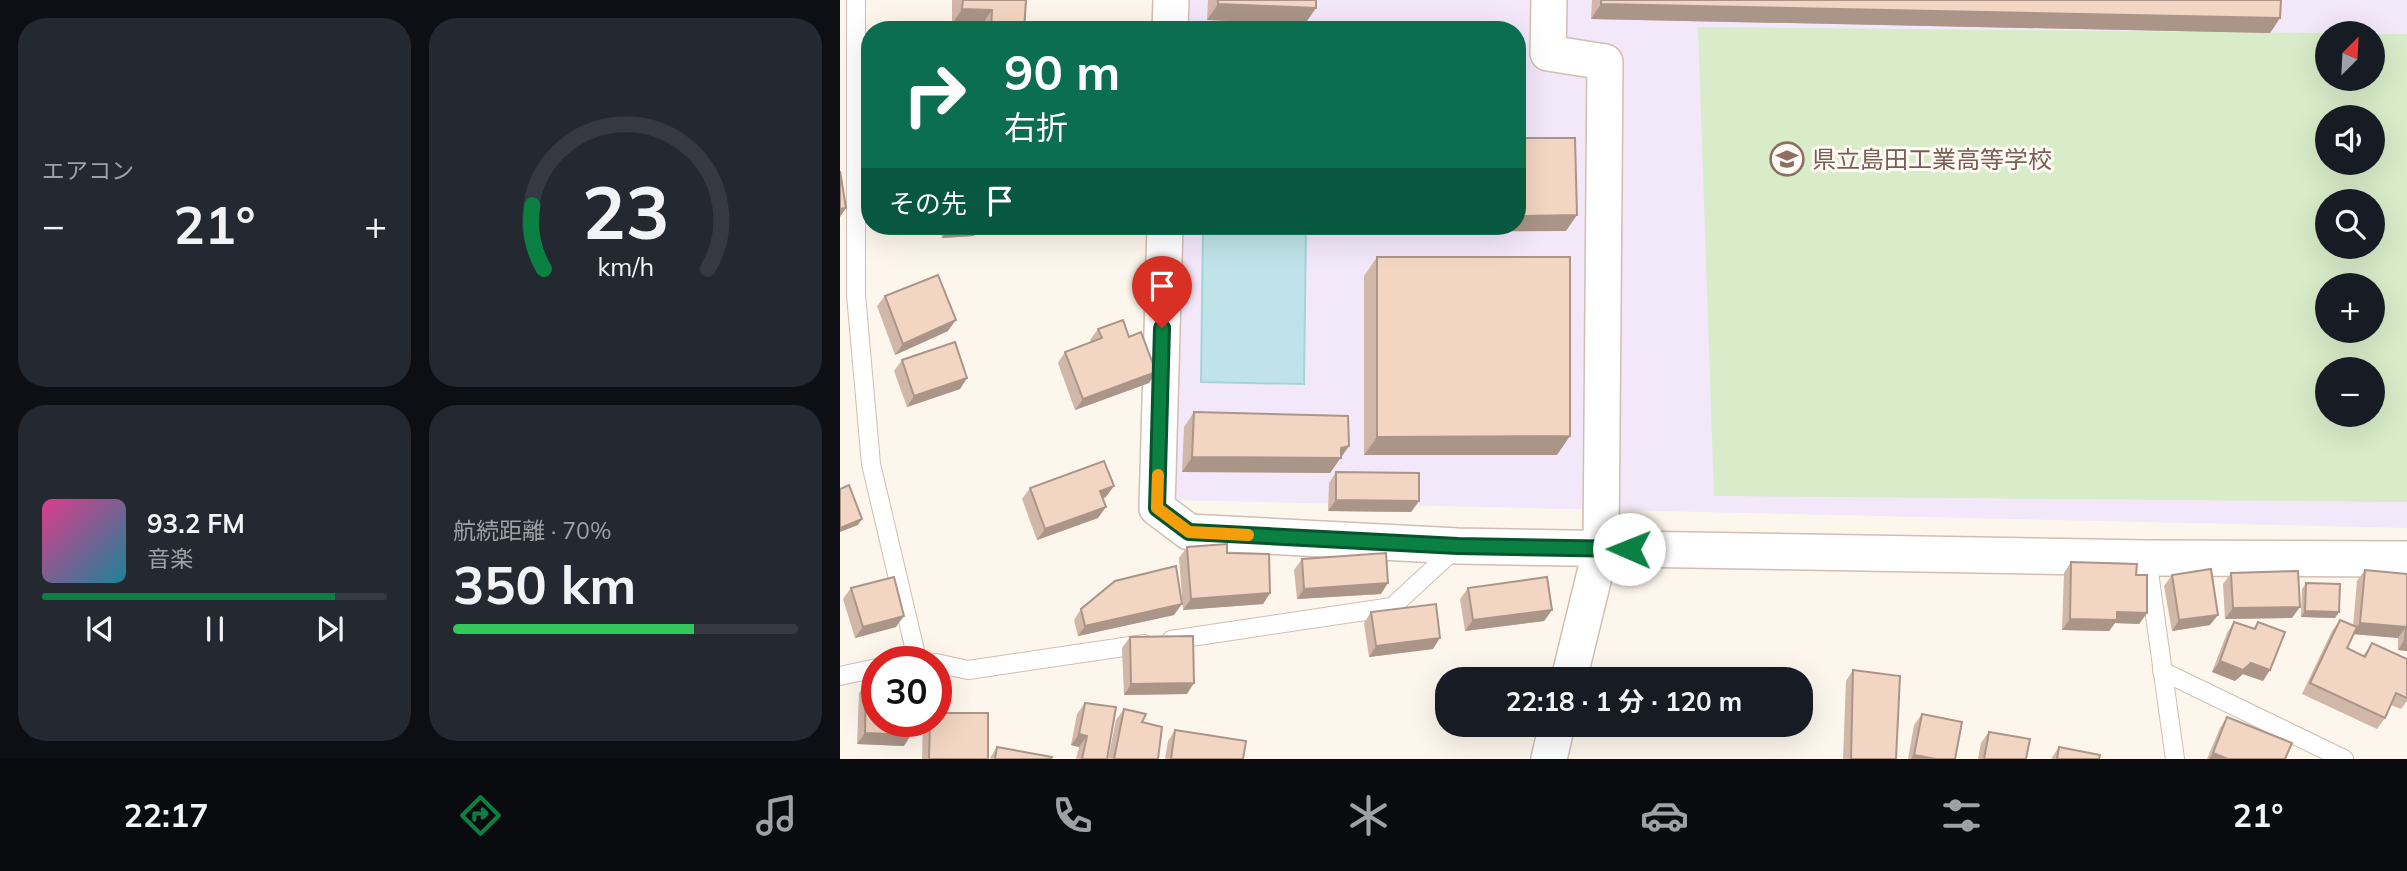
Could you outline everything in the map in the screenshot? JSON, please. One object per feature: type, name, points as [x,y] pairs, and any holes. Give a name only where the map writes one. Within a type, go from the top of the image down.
[{"type":"street","points":[[1170,21],[1171,0]]},
{"type":"street","points":[[1549,0],[1548,53],[1605,62],[1601,548],[1572,667]]},
{"type":"street","points":[[1165,235],[1157,508],[1189,532],[1458,546],[2147,558],[2407,559]]},
{"type":"street","points":[[1549,759],[1554,737]]},
{"type":"lane","points":[[856,0],[848,297],[871,464],[914,646]]},
{"type":"lane","points":[[952,666],[968,670],[1392,607],[1458,546]]},
{"type":"lane","points":[[2147,558],[2175,759]]},
{"type":"lane","points":[[840,676],[861,671]]},
{"type":"lane","points":[[2162,671],[2344,759]]},
{"type":"shaded area","points":[[1190,0],[2407,0],[2407,528],[1170,500],[1181,235],[1526,235],[1526,21],[1189,21]]},
{"type":"green space","points":[[1698,27],[2315,33],[2315,91],[2385,91],[2385,34],[2407,34],[2407,502],[1714,496]]},
{"type":"water","points":[[1203,235],[1306,235],[1304,384],[1201,382]]},
{"type":"building","points":[[963,0],[1026,0],[1025,21],[991,21],[992,10],[962,9]]},
{"type":"building","points":[[1218,0],[1316,0],[1316,8],[1218,4]]},
{"type":"building","points":[[1601,0],[2281,0],[2280,18],[1601,4]]},
{"type":"building","points":[[1526,138],[1575,138],[1577,215],[1526,216]]},
{"type":"building","points":[[840,171],[846,208],[840,209]]},
{"type":"building","points":[[1377,257],[1570,257],[1570,436],[1377,437]]},
{"type":"building","points":[[938,275],[956,320],[903,344],[885,296]]},
{"type":"building","points":[[1123,320],[1129,337],[1141,332],[1156,372],[1083,399],[1065,352],[1102,338],[1098,329]]},
{"type":"building","points":[[955,342],[967,378],[914,396],[902,360]]},
{"type":"building","points":[[1194,412],[1348,416],[1349,446],[1341,448],[1341,458],[1192,457]]},
{"type":"building","points":[[1104,461],[1114,486],[1100,491],[1106,507],[1045,529],[1030,488]]},
{"type":"building","points":[[1336,472],[1419,473],[1419,501],[1336,500]]},
{"type":"building","points":[[849,485],[862,519],[840,528],[840,489]]},
{"type":"building","points":[[1227,544],[1227,553],[1269,554],[1270,593],[1191,599],[1187,547]]},
{"type":"building","points":[[1386,553],[1388,583],[1304,589],[1302,559]]},
{"type":"building","points":[[2071,562],[2137,564],[2136,575],[2147,575],[2147,613],[2117,612],[2117,620],[2070,619]]},
{"type":"building","points":[[1176,566],[1182,604],[1085,626],[1081,609],[1115,581]]},
{"type":"building","points":[[2211,569],[2218,615],[2179,620],[2172,575]]},
{"type":"building","points":[[2365,570],[2407,574],[2407,639],[2406,627],[2360,623]]},
{"type":"building","points":[[2298,571],[2300,607],[2233,608],[2231,573]]},
{"type":"building","points":[[894,577],[904,616],[863,627],[851,588]]},
{"type":"building","points":[[1547,577],[1552,610],[1473,620],[1468,588]]},
{"type":"building","points":[[2306,583],[2340,584],[2339,612],[2305,611]]},
{"type":"building","points":[[1436,604],[1440,638],[1376,646],[1371,612]]},
{"type":"building","points":[[2340,620],[2357,627],[2347,648],[2365,657],[2372,643],[2407,659],[2407,698],[2396,693],[2385,718],[2310,683]]},
{"type":"building","points":[[2234,622],[2255,629],[2258,622],[2285,632],[2270,670],[2251,663],[2243,670],[2220,661]]},
{"type":"building","points":[[1193,636],[1194,683],[1131,684],[1130,637]]},
{"type":"building","points":[[1853,670],[1900,676],[1896,759],[1851,759]]},
{"type":"building","points":[[1085,703],[1116,707],[1107,759],[1082,759],[1087,736],[1079,734]]},
{"type":"building","points":[[1124,709],[1146,714],[1142,722],[1162,727],[1158,759],[1114,759]]},
{"type":"building","points":[[952,713],[988,713],[988,759],[929,759],[930,737],[952,737]]},
{"type":"building","points":[[1922,714],[1962,722],[1955,759],[1914,755]]},
{"type":"building","points":[[2227,717],[2292,743],[2285,759],[2228,759],[2213,753]]},
{"type":"building","points":[[1175,730],[1246,741],[1243,759],[1171,759]]},
{"type":"building","points":[[1989,732],[2030,739],[2026,759],[1984,759]]},
{"type":"building","points":[[997,747],[1052,757],[995,759]]},
{"type":"building","points":[[2059,747],[2100,755],[2099,759],[2057,759]]},
{"type":"slow traffic","points":[[1158,475],[1157,508],[1189,532],[1248,535]]},
{"type":"place","name":"県立島田工業高等学校","points":[[1787,159]]},
{"type":"route","points":[[1162,328],[1157,508],[1189,532],[1458,546],[1629,549]]}]
